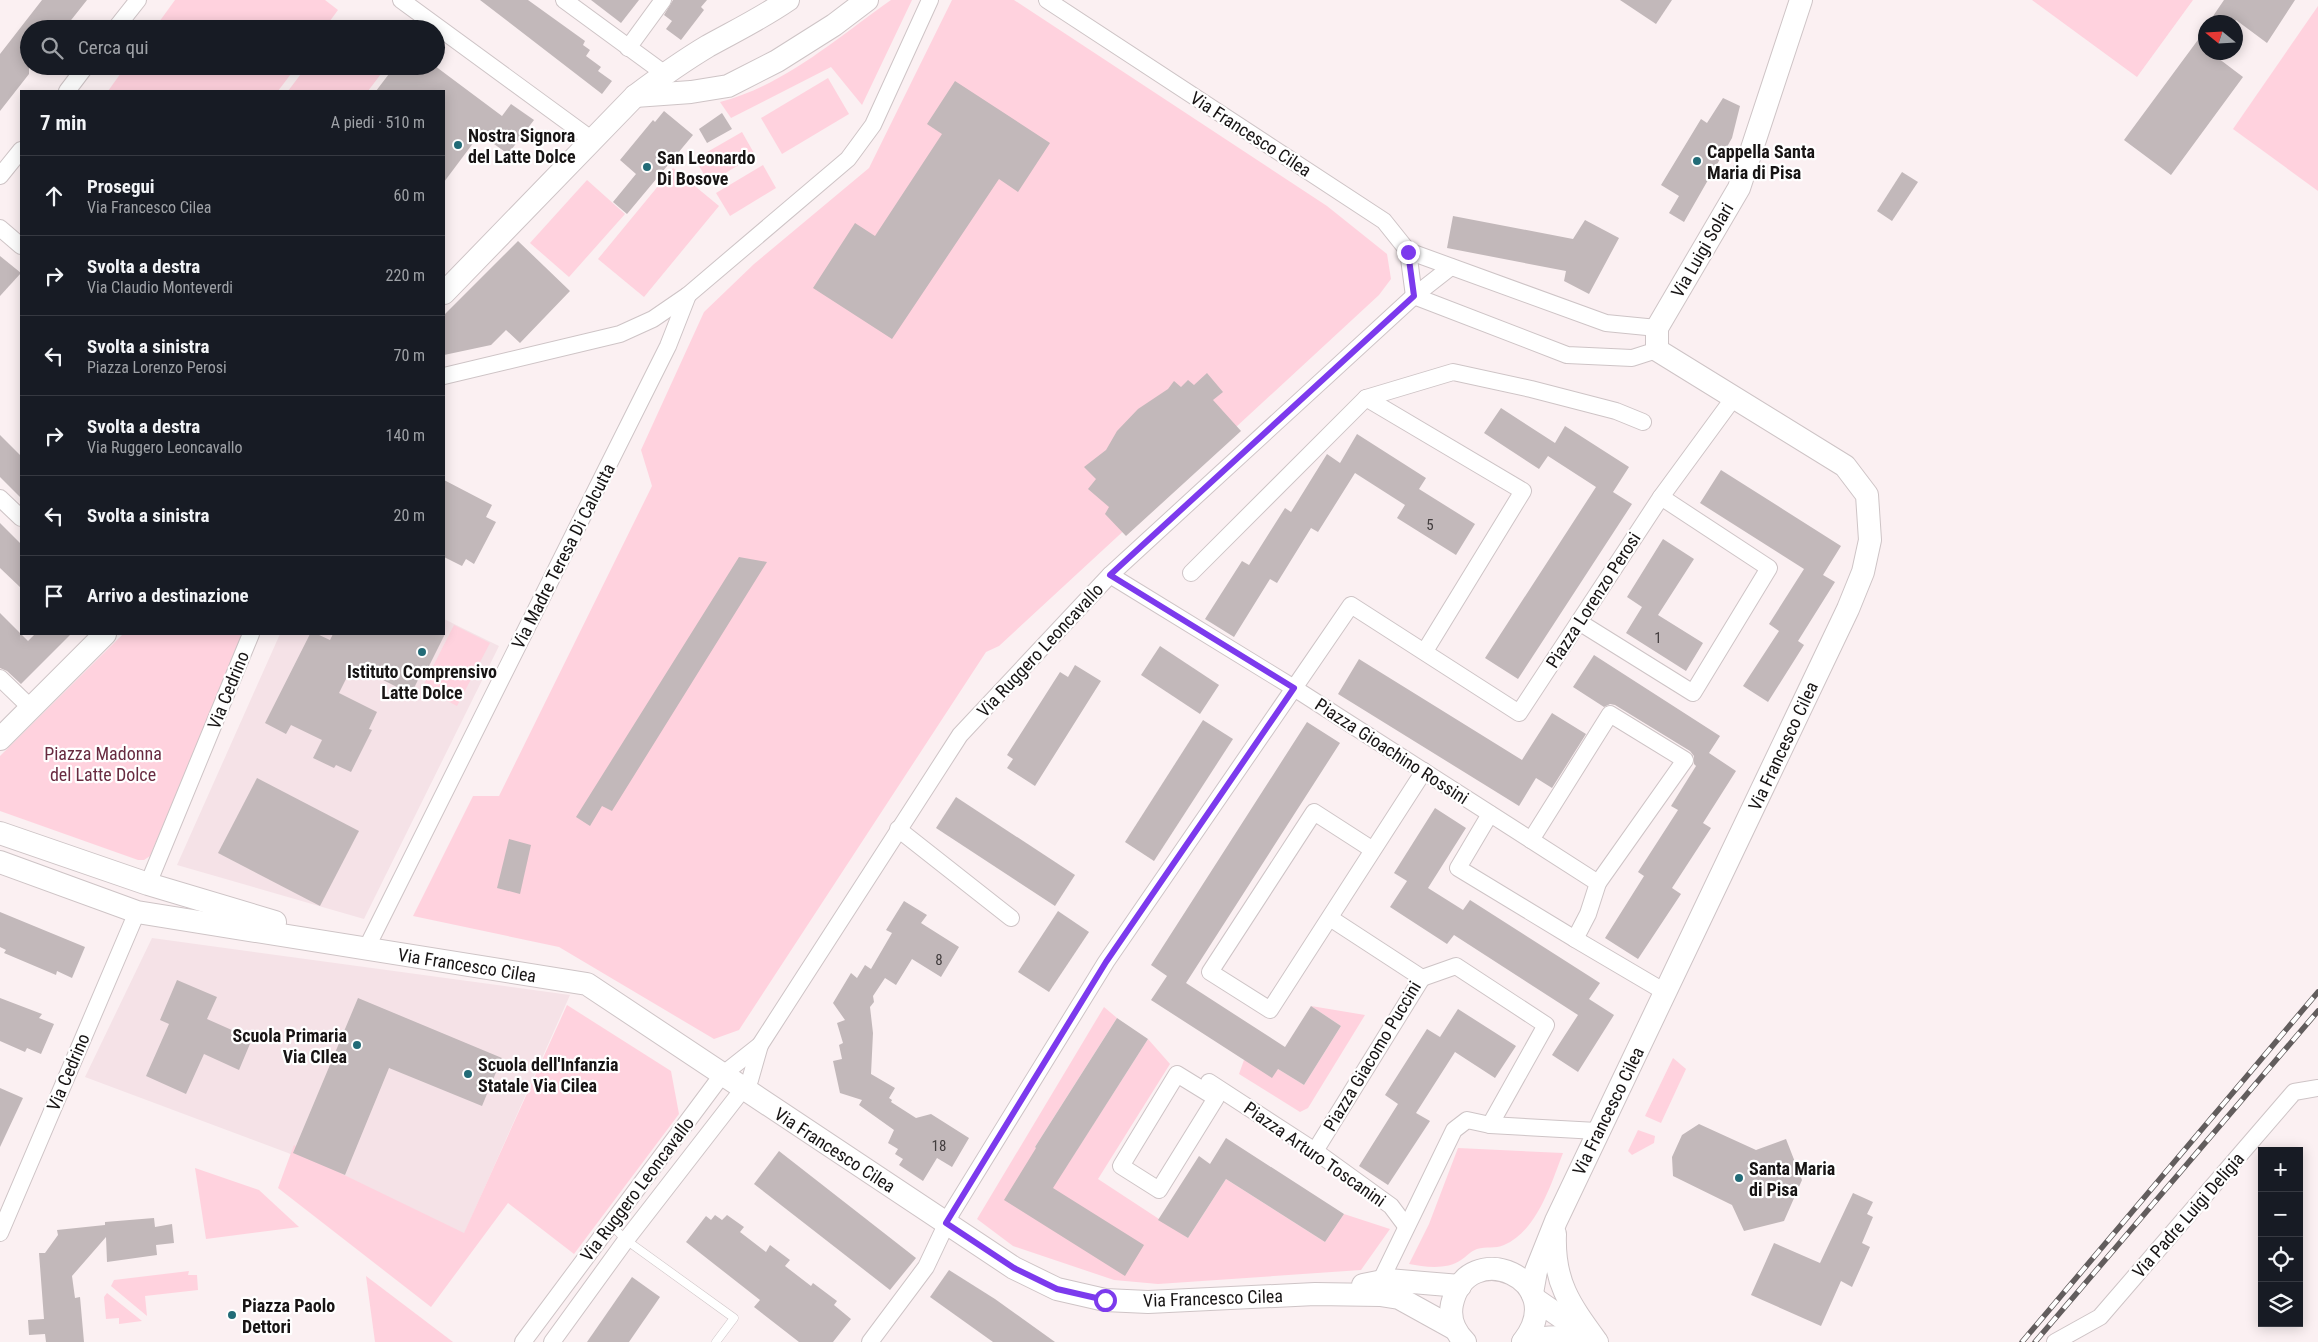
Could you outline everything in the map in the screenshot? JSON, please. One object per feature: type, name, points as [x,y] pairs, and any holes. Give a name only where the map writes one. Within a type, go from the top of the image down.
[{"type":"street","points":[[122,20],[138,0]]},
{"type":"street","points":[[401,0],[428,20]]},
{"type":"street","points":[[564,0],[691,92]]},
{"type":"street","points":[[628,48],[664,0]]},
{"type":"street","points":[[445,292],[591,139],[635,96],[664,74],[708,46],[764,17],[788,0]]},
{"type":"street","points":[[635,96],[691,92],[728,86],[777,61],[834,25],[867,0]]},
{"type":"street","points":[[445,376],[620,334],[653,319],[688,295],[848,159],[873,125],[930,0]]},
{"type":"street","name":"Via Francesco Cilea","points":[[1047,0],[1384,221],[1408,252],[1657,339],[1735,396],[1845,466],[1866,495],[1870,540],[1863,572],[1848,609],[1597,1131],[1556,1221],[1536,1271],[1534,1296],[1536,1314],[1532,1329],[1523,1342]]},
{"type":"street","name":"Via Luigi Solari","points":[[1657,339],[1739,188],[1801,0]]},
{"type":"street","points":[[445,32],[591,139]]},
{"type":"street","points":[[708,46],[700,67],[710,81],[728,86]]},
{"type":"street","points":[[68,90],[79,75]]},
{"type":"street","points":[[0,176],[20,151]]},
{"type":"street","points":[[0,228],[20,245]]},
{"type":"street","points":[[1408,252],[1414,296]]},
{"type":"street","points":[[1414,296],[1451,267]]},
{"type":"street","name":"Via Madre Teresa Di Calcutta","points":[[366,949],[668,346],[688,295]]},
{"type":"street","points":[[1414,296],[1567,354],[1632,358],[1657,339]]},
{"type":"street","name":"Via Ruggero Leoncavallo","points":[[552,1342],[626,1240],[747,1084],[760,1045],[960,735],[1110,575],[1414,296]]},
{"type":"street","points":[[1191,573],[1366,398],[1453,372],[1531,389],[1616,411],[1643,422]]},
{"type":"street","name":"Piazza Lorenzo Perosi","points":[[1294,688],[1351,605],[1519,713],[1661,497],[1735,396]]},
{"type":"street","points":[[1366,398],[1523,491],[1425,652]]},
{"type":"street","points":[[1579,622],[1692,693],[1769,568],[1661,497]]},
{"type":"street","points":[[0,498],[20,517]]},
{"type":"street","points":[[870,1342],[926,1267],[946,1223],[1106,962],[1294,688],[1110,575]]},
{"type":"street","points":[[0,739],[104,635]]},
{"type":"street","name":"Via Cedrino","points":[[148,884],[251,635]]},
{"type":"street","points":[[0,678],[31,708]]},
{"type":"street","name":"Piazza Gioachino Rossini","points":[[1294,688],[1598,883]]},
{"type":"street","points":[[1531,840],[1610,714],[1685,760],[1598,883],[1588,914],[1575,939]]},
{"type":"street","points":[[1373,850],[1314,812],[1210,972],[1270,1010],[1424,771]]},
{"type":"street","points":[[1490,814],[1458,868],[1665,992]]},
{"type":"street","points":[[898,829],[1010,918]]},
{"type":"street","name":"Via Francesco Cilea","points":[[0,833],[148,884],[366,949]]},
{"type":"street","name":"Via Francesco Cilea","points":[[0,862],[137,912],[587,984],[722,1075],[747,1084],[946,1223],[1014,1268],[1057,1289],[1105,1300],[1148,1302],[1315,1294],[1380,1295],[1399,1298],[1460,1336]]},
{"type":"street","name":"Via Cedrino","points":[[0,1233],[137,912]]},
{"type":"street","name":"Piazza Giacomo Puccini","points":[[1316,1151],[1422,978],[1330,918]]},
{"type":"street","points":[[1422,978],[1456,966],[1546,1025],[1490,1125]]},
{"type":"street","name":"Via Ruggero Leoncavallo","points":[[522,1342],[722,1075],[760,1045]]},
{"type":"street","name":"Piazza Arturo Toscanini","points":[[1177,1074],[1194,1085],[1216,1098],[1159,1190],[1121,1166],[1177,1074]]},
{"type":"street","name":"Piazza Arturo Toscanini","points":[[1194,1085],[1200,1076],[1316,1151],[1391,1206],[1406,1226]]},
{"type":"street","name":"Via Padre Luigi Deligia","points":[[2055,1342],[2100,1317],[2294,1092],[2318,1088]]},
{"type":"street","points":[[1380,1282],[1454,1130],[1467,1120],[1490,1125],[1597,1131]]},
{"type":"street","points":[[1556,1221],[1554,1253],[1558,1276],[1568,1301],[1596,1342]]},
{"type":"street","name":"Via Francesco Cilea","points":[[1504,1270],[1522,1259],[1556,1221]]},
{"type":"street","points":[[1460,1336],[1452,1307],[1460,1286],[1468,1277],[1492,1268],[1516,1274],[1525,1282],[1534,1296],[1596,1342]]},
{"type":"street","name":"Via Francesco Cilea","points":[[1315,1294],[1380,1282],[1460,1286]]},
{"type":"street","points":[[1523,1342],[1550,1336],[1572,1337],[1596,1342]]},
{"type":"lane","points":[[611,1225],[626,1240],[734,1318],[716,1342]]},
{"type":"shaded area","points":[[445,619],[499,646],[364,919],[177,865],[280,635],[445,635]]},
{"type":"shaded area","points":[[152,938],[570,995],[464,1234],[288,1153],[85,1077]]},
{"type":"green space","points":[[175,0],[325,0],[338,10],[331,20],[161,20]]},
{"type":"green space","points":[[891,0],[912,0],[862,105],[831,67],[731,118],[720,102],[767,84],[810,59]]},
{"type":"green space","points":[[952,0],[1014,0],[1327,206],[1387,254],[1391,279],[1379,295],[999,646],[986,652],[739,1030],[714,1039],[559,947],[413,916],[473,796],[499,796],[652,486],[641,450],[704,312],[754,264],[869,168]]},
{"type":"green space","points":[[2032,0],[2193,0],[2137,77]]},
{"type":"green space","points":[[2318,6],[2318,191],[2233,129]]},
{"type":"green space","points":[[120,75],[290,75],[279,90],[109,90]]},
{"type":"green space","points":[[300,75],[380,75],[369,90],[289,90]]},
{"type":"green space","points":[[828,78],[849,114],[782,154],[761,118]]},
{"type":"green space","points":[[742,132],[755,155],[709,183],[695,159]]},
{"type":"green space","points":[[763,165],[776,188],[730,216],[716,193]]},
{"type":"green space","points":[[673,168],[719,206],[644,297],[598,259]]},
{"type":"green space","points":[[587,180],[625,214],[569,277],[530,243]]},
{"type":"green space","points":[[454,625],[490,643],[457,706],[422,688]]},
{"type":"green space","name":"Piazza Madonna del Latte Dolce","points":[[122,635],[244,635],[150,856],[144,860],[138,860],[0,811],[0,756]]},
{"type":"green space","points":[[567,1005],[671,1071],[679,1114],[574,1254],[508,1203],[431,1307],[278,1188],[294,1145],[336,1171],[464,1233]]},
{"type":"green space","points":[[1311,1006],[1365,1015],[1308,1108],[1300,1112],[1239,1074],[1244,1060],[1278,1069],[1304,1085],[1341,1026]]},
{"type":"green space","points":[[1104,1007],[1117,1018],[1035,1147],[1066,1167],[1148,1039],[1170,1064],[1098,1179],[1188,1238],[1226,1179],[1325,1242],[1344,1214],[1390,1229],[1361,1270],[1158,1284],[1114,1280],[1013,1246],[977,1219]]},
{"type":"green space","points":[[1673,1058],[1686,1069],[1661,1123],[1645,1116]]},
{"type":"green space","points":[[1638,1130],[1655,1136],[1654,1143],[1632,1155],[1628,1151]]},
{"type":"green space","points":[[1458,1148],[1563,1153],[1548,1192],[1534,1218],[1516,1238],[1501,1246],[1477,1249],[1461,1260],[1449,1265],[1429,1267],[1409,1264],[1429,1224]]},
{"type":"green space","points":[[195,1168],[259,1190],[299,1227],[206,1239]]},
{"type":"green space","points":[[189,1271],[188,1275],[197,1275],[198,1290],[145,1296],[147,1316],[111,1286],[114,1280]]},
{"type":"green space","points":[[366,1276],[453,1342],[375,1342]]},
{"type":"green space","points":[[107,1293],[142,1321],[119,1324],[119,1318],[106,1319],[104,1297]]},
{"type":"building","points":[[42,0],[87,0],[71,20],[26,20]]},
{"type":"building","points":[[480,0],[528,0],[585,41],[583,45],[590,50],[586,56],[601,67],[598,71],[612,81],[602,94]]},
{"type":"building","points":[[591,0],[639,0],[621,23]]},
{"type":"building","points":[[673,0],[707,0],[701,7],[704,10],[681,40],[666,29],[672,21],[664,15]]},
{"type":"building","points":[[1620,0],[1672,0],[1656,24]]},
{"type":"building","points":[[2224,0],[2295,0],[2267,43],[2243,25],[2243,15],[2214,15]]},
{"type":"building","points":[[20,28],[20,75],[28,75],[0,111],[0,54]]},
{"type":"building","points":[[2198,40],[2198,60],[2221,60],[2243,77],[2171,175],[2124,140]]},
{"type":"building","points":[[445,73],[502,116],[511,104],[534,120],[508,154],[480,134],[445,181],[445,90],[377,90],[388,75],[445,75]]},
{"type":"building","points":[[955,81],[1050,143],[1018,192],[999,179],[892,339],[813,288],[855,223],[875,236],[942,134],[927,124]]},
{"type":"building","name":"Cappella Santa Maria di Pisa","points":[[1723,98],[1740,106],[1732,138],[1684,222],[1669,213],[1679,196],[1661,185],[1701,119],[1707,123]]},
{"type":"building","name":"San Leonardo Di Bosove","points":[[664,111],[693,135],[627,214],[613,202],[636,174],[620,160],[653,120],[655,122]]},
{"type":"building","points":[[722,113],[732,129],[707,143],[699,129]]},
{"type":"building","points":[[1902,172],[1918,182],[1892,221],[1877,211]]},
{"type":"building","points":[[1453,216],[1573,239],[1585,220],[1619,238],[1589,294],[1564,281],[1566,271],[1447,248]]},
{"type":"building","points":[[518,241],[570,291],[520,343],[506,330],[491,345],[445,355],[445,314]]},
{"type":"building","points":[[0,256],[20,274],[0,296]]},
{"type":"building","points":[[1207,373],[1223,392],[1213,400],[1241,431],[1126,536],[1105,514],[1109,507],[1088,489],[1096,479],[1084,467],[1106,450],[1117,431],[1138,409],[1168,389],[1174,381],[1181,387],[1188,380],[1194,385]]},
{"type":"building","points":[[1501,408],[1555,443],[1565,426],[1629,467],[1613,492],[1632,504],[1518,679],[1485,658],[1596,487],[1548,456],[1539,469],[1484,433]]},
{"type":"building","points":[[1357,434],[1426,478],[1419,489],[1475,524],[1456,555],[1397,518],[1405,505],[1355,473],[1318,532],[1311,528],[1277,583],[1270,579],[1234,637],[1205,619],[1242,561],[1249,565],[1285,508],[1291,512],[1327,454],[1340,463]]},
{"type":"building","points":[[0,435],[20,455],[20,497],[0,477]]},
{"type":"building","points":[[1721,470],[1841,546],[1823,575],[1835,582],[1798,641],[1804,645],[1768,702],[1743,686],[1779,631],[1769,624],[1804,569],[1700,503]]},
{"type":"building","points":[[445,481],[492,505],[486,517],[496,522],[474,564],[466,559],[462,566],[445,558]]},
{"type":"building","points":[[0,523],[20,543],[20,587],[0,568]]},
{"type":"building","points":[[1663,539],[1694,559],[1658,615],[1703,643],[1686,671],[1626,633],[1642,607],[1627,597]]},
{"type":"building","points":[[739,557],[767,562],[612,811],[602,806],[590,826],[576,817]]},
{"type":"building","points":[[0,613],[28,641],[34,635],[70,635],[21,684],[7,671],[0,668]]},
{"type":"building","points":[[309,635],[319,635],[330,640],[332,635],[444,635],[423,678],[420,676],[411,694],[353,665],[339,693],[377,712],[369,729],[372,730],[351,772],[336,765],[334,768],[313,758],[322,740],[291,725],[286,734],[265,723]]},
{"type":"building","points":[[1160,646],[1219,685],[1200,714],[1141,675]]},
{"type":"building","points":[[1594,655],[1720,736],[1709,753],[1736,771],[1703,823],[1711,828],[1672,888],[1681,894],[1638,959],[1605,938],[1644,876],[1638,872],[1678,810],[1671,806],[1696,766],[1694,764],[1694,756],[1690,751],[1615,705],[1610,704],[1604,707],[1573,687]]},
{"type":"building","points":[[1359,659],[1522,760],[1552,713],[1586,734],[1552,788],[1536,778],[1519,806],[1338,694]]},
{"type":"building","points":[[1075,665],[1101,681],[1035,786],[1007,768],[1013,759],[1007,755],[1060,672],[1068,677]]},
{"type":"building","points":[[1203,720],[1233,739],[1154,861],[1125,842]]},
{"type":"building","points":[[1307,722],[1340,743],[1186,983],[1285,1047],[1311,1006],[1341,1026],[1304,1085],[1278,1069],[1272,1078],[1151,1000],[1167,976],[1151,965]]},
{"type":"building","points":[[257,778],[359,831],[320,906],[218,853]]},
{"type":"building","points":[[956,797],[1075,875],[1055,906],[936,828]]},
{"type":"building","points":[[1435,808],[1466,828],[1428,888],[1463,910],[1470,900],[1600,983],[1589,999],[1614,1015],[1578,1072],[1552,1055],[1578,1015],[1454,935],[1447,944],[1390,907],[1407,881],[1394,873]]},
{"type":"building","points":[[509,839],[531,845],[520,894],[497,888]]},
{"type":"building","points":[[904,901],[927,915],[921,923],[959,947],[941,977],[912,959],[896,985],[885,978],[873,996],[874,1002],[870,1007],[873,1033],[871,1074],[895,1088],[889,1098],[892,1100],[891,1102],[916,1118],[931,1114],[969,1138],[952,1167],[937,1158],[923,1181],[899,1165],[903,1159],[895,1154],[898,1149],[888,1143],[894,1130],[859,1105],[862,1100],[840,1093],[833,1061],[842,1059],[839,1045],[843,1043],[837,1023],[845,1020],[833,1003],[851,973],[857,978],[865,965],[871,969],[892,933],[886,930]]},
{"type":"building","points":[[1058,911],[1089,932],[1049,992],[1018,972]]},
{"type":"building","points":[[0,912],[85,947],[72,978],[57,971],[56,975],[4,953],[6,950],[0,947]]},
{"type":"building","points":[[177,980],[217,997],[207,1019],[252,1039],[239,1070],[204,1054],[186,1094],[146,1076],[169,1024],[160,1020]]},
{"type":"building","points":[[0,998],[42,1014],[39,1018],[54,1024],[41,1054],[27,1048],[25,1052],[0,1041]]},
{"type":"building","points":[[358,998],[502,1058],[482,1106],[389,1068],[345,1175],[293,1153]]},
{"type":"building","points":[[1458,1009],[1516,1046],[1495,1078],[1455,1052],[1416,1113],[1430,1121],[1388,1185],[1359,1166],[1398,1104],[1385,1095],[1427,1029],[1440,1037]]},
{"type":"building","points":[[1117,1018],[1148,1039],[1053,1188],[1144,1245],[1125,1276],[1004,1200],[1035,1147]]},
{"type":"building","points":[[0,1088],[23,1098],[0,1147]]},
{"type":"building","name":"Santa Maria di Pisa","points":[[1699,1124],[1756,1150],[1786,1139],[1802,1180],[1784,1221],[1744,1231],[1732,1205],[1673,1176],[1672,1157],[1682,1135]]},
{"type":"building","points":[[1226,1138],[1344,1214],[1325,1242],[1226,1179],[1188,1238],[1158,1220],[1199,1156],[1210,1164]]},
{"type":"building","points":[[779,1151],[916,1258],[890,1290],[754,1184]]},
{"type":"building","points":[[1853,1193],[1873,1202],[1867,1214],[1873,1217],[1862,1243],[1870,1247],[1852,1287],[1841,1281],[1821,1326],[1751,1295],[1774,1243],[1820,1263]]},
{"type":"building","points":[[715,1215],[722,1220],[727,1215],[744,1227],[740,1232],[766,1252],[770,1245],[790,1260],[785,1266],[811,1286],[813,1283],[837,1301],[834,1305],[851,1319],[833,1342],[799,1342],[754,1307],[760,1300],[686,1242],[706,1216],[711,1220]]},
{"type":"building","points":[[154,1218],[155,1227],[172,1224],[174,1243],[156,1245],[157,1255],[107,1262],[106,1237],[72,1276],[75,1298],[80,1297],[84,1342],[46,1342],[45,1334],[29,1335],[28,1320],[44,1319],[39,1253],[45,1253],[58,1235],[57,1230],[105,1225],[105,1222]]},
{"type":"building","points":[[949,1270],[995,1299],[1055,1342],[993,1342],[930,1297]]},
{"type":"building","points":[[632,1277],[660,1297],[629,1342],[587,1342]]},
{"type":"railway","points":[[2022,1342],[2318,992]]},
{"type":"railway","points":[[2035,1342],[2318,1011]]},
{"type":"place","name":"Nostra Signora del Latte Dolce","points":[[458,145]]},
{"type":"place","name":"Cappella Santa Maria di Pisa","points":[[1697,161]]},
{"type":"place","name":"San Leonardo Di Bosove","points":[[647,167]]},
{"type":"place","name":"Istituto Comprensivo Latte Dolce","points":[[422,652]]},
{"type":"place","name":"Scuola Primaria Via CIlea","points":[[357,1045]]},
{"type":"place","name":"Scuola dell'Infanzia Statale Via Cilea","points":[[468,1074]]},
{"type":"place","name":"Santa Maria di Pisa","points":[[1739,1178]]},
{"type":"place","name":"Piazza Paolo Dettori","points":[[232,1315]]},
{"type":"route","points":[[1105,1300],[1057,1289],[1014,1268],[946,1223],[1106,962],[1294,688],[1110,575],[1414,296],[1408,252]]}]
